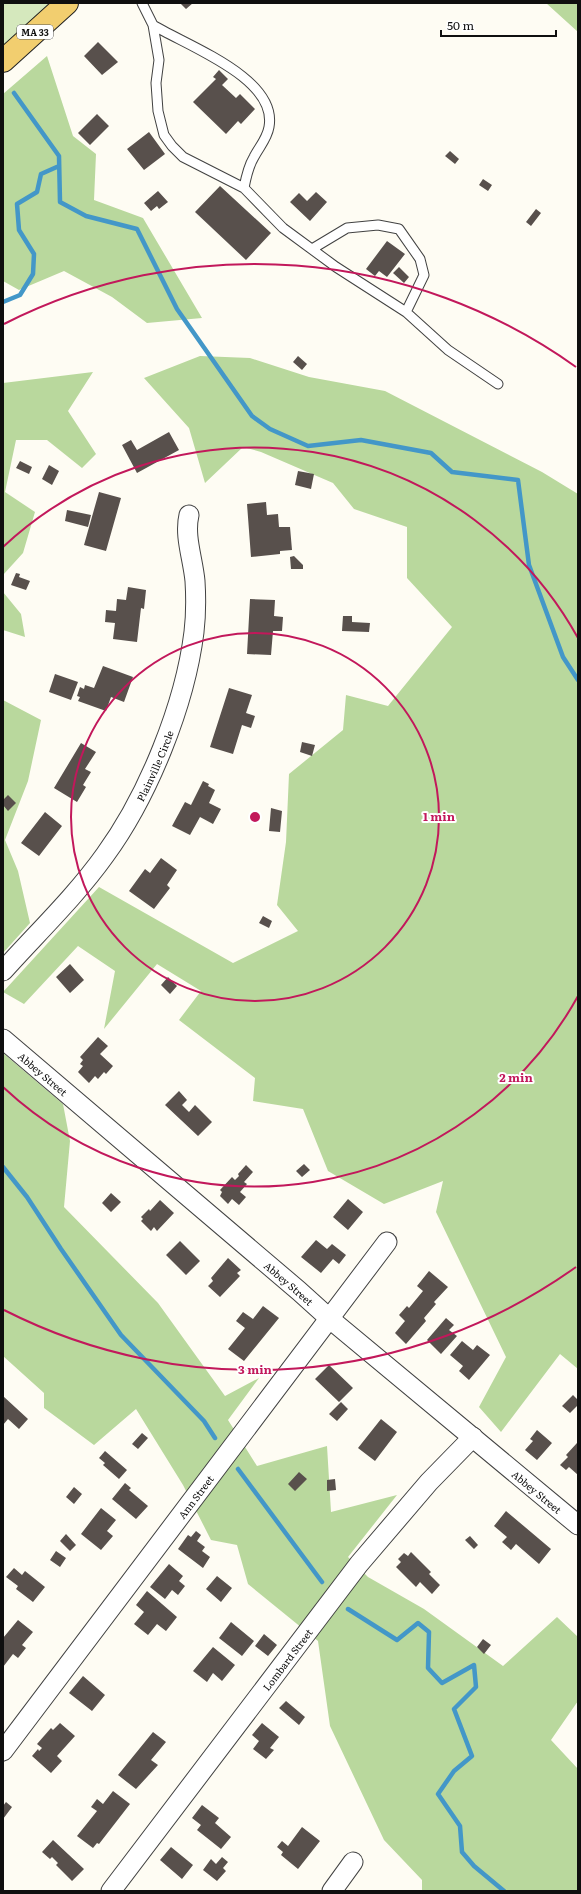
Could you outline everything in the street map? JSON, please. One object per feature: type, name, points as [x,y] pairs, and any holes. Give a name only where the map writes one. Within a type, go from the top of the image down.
[{"type":"main road","name":"MA 33","points":[[3,61],[67,3]]},
{"type":"street","name":"Plainville Circle","points":[[3,971],[105,856],[133,811],[160,754],[184,684],[194,630],[195,580],[187,526],[190,515]]},
{"type":"street","name":"Abbey Street","points":[[3,1039],[300,1291],[330,1319],[578,1525]]},
{"type":"street","name":"Ann Street","points":[[3,1751],[168,1529],[330,1319],[387,1242]]},
{"type":"street","name":"Lombard Street","points":[[111,1891],[359,1564],[428,1482],[473,1438]]},
{"type":"street","points":[[332,1891],[353,1862]]},
{"type":"lane","points":[[142,3],[153,25],[159,60],[156,83],[158,111],[164,135],[183,157],[244,188],[283,228],[406,312],[448,350],[498,384]]},
{"type":"lane","points":[[153,25],[212,56],[243,77],[259,91],[266,102],[270,116],[269,128],[266,139],[248,168],[244,188]]},
{"type":"lane","points":[[312,249],[347,228],[378,225],[399,229],[420,259],[424,275],[406,312]]},
{"type":"green space","points":[[3,3],[57,3],[3,50]]},
{"type":"green space","points":[[546,3],[578,3],[578,32]]},
{"type":"green space","points":[[47,56],[73,136],[96,154],[94,200],[143,218],[202,318],[147,323],[112,297],[64,271],[19,290],[3,281],[3,94]]},
{"type":"green space","points":[[200,356],[250,358],[309,377],[385,391],[542,472],[578,494],[578,1369],[560,1354],[501,1432],[479,1407],[506,1357],[436,1212],[443,1181],[384,1204],[328,1171],[303,1109],[253,1101],[255,1078],[179,1020],[201,991],[157,964],[104,1029],[115,971],[78,946],[24,1004],[3,992],[99,887],[233,963],[298,931],[277,905],[286,842],[289,774],[343,730],[346,695],[388,706],[452,627],[407,578],[407,527],[354,509],[333,483],[261,452],[243,447],[205,483],[189,428],[144,378]]},
{"type":"green space","points":[[93,372],[68,411],[96,454],[82,468],[47,440],[16,440],[5,492],[35,512],[23,553],[3,575],[3,383]]},
{"type":"green space","points":[[3,592],[21,614],[25,637],[3,630]]},
{"type":"green space","points":[[3,700],[41,720],[28,781],[5,840],[18,871],[30,923],[3,953]]},
{"type":"green space","points":[[3,1053],[63,1104],[70,1141],[64,1207],[158,1303],[225,1396],[259,1378],[228,1420],[257,1466],[327,1446],[331,1512],[397,1495],[348,1557],[368,1577],[424,1609],[503,1666],[557,1617],[578,1637],[578,1701],[551,1740],[578,1769],[578,1891],[422,1891],[422,1880],[384,1840],[330,1726],[318,1641],[248,1584],[237,1545],[211,1540],[183,1485],[136,1409],[94,1445],[44,1408],[44,1393],[3,1356]]},
{"type":"building","points":[[180,3],[193,3],[186,9]]},
{"type":"building","points":[[98,42],[118,62],[102,75],[84,56]]},
{"type":"building","points":[[219,70],[228,79],[222,85],[236,98],[240,94],[255,109],[241,124],[238,121],[226,134],[193,102],[216,79],[213,77]]},
{"type":"building","points":[[97,114],[109,126],[90,145],[78,133]]},
{"type":"building","points":[[149,132],[165,154],[144,170],[127,149]]},
{"type":"building","points":[[450,151],[459,159],[455,164],[445,156]]},
{"type":"building","points":[[483,179],[492,185],[488,191],[479,185]]},
{"type":"building","points":[[220,186],[271,233],[246,260],[195,212]]},
{"type":"building","points":[[158,191],[168,202],[159,209],[157,206],[151,211],[144,203]]},
{"type":"building","points":[[316,192],[327,202],[310,221],[290,202],[299,193],[307,201]]},
{"type":"building","points":[[536,209],[541,213],[531,226],[526,222]]},
{"type":"building","points":[[387,241],[405,254],[387,277],[379,271],[375,276],[366,269]]},
{"type":"building","points":[[399,267],[409,277],[404,283],[393,273]]},
{"type":"building","points":[[298,356],[307,364],[302,370],[293,362]]},
{"type":"building","points":[[169,432],[179,450],[137,473],[122,445],[131,440],[137,450]]},
{"type":"building","points":[[20,461],[32,467],[29,474],[16,468]]},
{"type":"building","points":[[49,465],[59,471],[52,485],[42,479]]},
{"type":"building","points":[[298,471],[314,474],[311,489],[295,485]]},
{"type":"building","points":[[99,492],[121,498],[106,551],[84,545]]},
{"type":"building","points":[[266,502],[267,515],[278,514],[279,527],[290,527],[292,550],[280,551],[280,554],[251,557],[247,504]]},
{"type":"building","points":[[67,510],[91,515],[88,527],[65,521]]},
{"type":"building","points":[[294,556],[303,565],[303,569],[291,569],[290,557]]},
{"type":"building","points":[[16,573],[20,574],[19,577],[30,581],[26,590],[11,585]]},
{"type":"building","points":[[128,587],[146,590],[144,609],[141,608],[137,642],[113,639],[115,623],[105,622],[106,610],[116,611],[117,599],[126,600]]},
{"type":"building","points":[[250,599],[275,600],[274,616],[283,617],[282,631],[273,631],[271,655],[247,654]]},
{"type":"building","points":[[343,616],[352,616],[352,622],[370,623],[369,632],[342,631]]},
{"type":"building","points":[[103,666],[133,677],[124,702],[111,697],[106,711],[78,701],[80,697],[77,696],[80,687],[84,689],[85,685],[94,688]]},
{"type":"building","points":[[55,674],[78,682],[71,700],[49,692]]},
{"type":"building","points":[[229,688],[252,695],[246,713],[255,716],[251,728],[242,725],[233,754],[210,747]]},
{"type":"building","points":[[302,742],[315,745],[312,756],[300,752]]},
{"type":"building","points":[[81,743],[96,752],[85,769],[91,772],[83,785],[86,787],[77,802],[54,788]]},
{"type":"building","points":[[203,781],[215,790],[209,803],[221,809],[213,824],[200,817],[190,835],[172,826],[185,802],[191,805]]},
{"type":"building","points":[[8,795],[16,803],[8,811],[3,805],[3,800]]},
{"type":"building","points":[[271,808],[282,811],[280,832],[269,831]]},
{"type":"building","points":[[45,812],[62,826],[39,856],[21,843]]},
{"type":"building","points":[[161,858],[177,870],[167,885],[170,888],[154,909],[129,891],[145,869],[150,873]]},
{"type":"building","points":[[263,916],[272,921],[269,928],[259,923]]},
{"type":"building","points":[[70,964],[84,980],[70,993],[56,977]]},
{"type":"building","points":[[168,977],[177,986],[170,994],[161,985]]},
{"type":"building","points":[[98,1037],[108,1046],[100,1054],[113,1066],[106,1074],[104,1072],[98,1079],[95,1076],[89,1083],[78,1072],[83,1066],[80,1064],[83,1060],[80,1057]]},
{"type":"building","points":[[179,1091],[187,1100],[182,1105],[189,1112],[195,1105],[212,1122],[198,1136],[165,1105]]},
{"type":"building","points":[[304,1164],[310,1170],[302,1177],[296,1171]]},
{"type":"building","points":[[246,1165],[253,1172],[244,1182],[247,1184],[240,1192],[246,1197],[239,1205],[232,1199],[228,1204],[220,1196],[222,1192],[220,1190],[232,1177],[235,1180]]},
{"type":"building","points":[[111,1193],[121,1202],[111,1212],[102,1203]]},
{"type":"building","points":[[348,1199],[363,1212],[348,1230],[333,1217]]},
{"type":"building","points":[[160,1200],[174,1213],[157,1231],[154,1227],[151,1231],[141,1221],[143,1219],[141,1217],[149,1209],[150,1211]]},
{"type":"building","points":[[316,1240],[327,1249],[332,1244],[346,1255],[339,1264],[333,1259],[321,1273],[301,1257]]},
{"type":"building","points":[[180,1241],[200,1261],[186,1275],[166,1255]]},
{"type":"building","points":[[228,1258],[241,1270],[237,1273],[240,1276],[220,1297],[208,1286],[213,1281],[211,1278]]},
{"type":"building","points":[[429,1271],[448,1287],[434,1302],[436,1304],[424,1318],[426,1321],[406,1344],[395,1333],[405,1321],[399,1315],[407,1306],[409,1308],[423,1291],[417,1286]]},
{"type":"building","points":[[263,1306],[279,1318],[244,1361],[228,1349],[245,1328],[236,1321],[243,1312],[253,1319]]},
{"type":"building","points":[[446,1318],[454,1325],[449,1330],[457,1336],[441,1354],[427,1340]]},
{"type":"building","points":[[462,1341],[473,1350],[477,1345],[490,1355],[469,1380],[459,1371],[463,1366],[450,1355]]},
{"type":"building","points":[[329,1365],[353,1388],[339,1402],[315,1379]]},
{"type":"building","points":[[573,1395],[578,1400],[578,1405],[570,1413],[562,1406]]},
{"type":"building","points":[[3,1396],[28,1419],[19,1429],[8,1419],[3,1425]]},
{"type":"building","points":[[341,1402],[348,1409],[337,1421],[329,1414]]},
{"type":"building","points":[[381,1419],[397,1432],[375,1461],[358,1448]]},
{"type":"building","points":[[537,1430],[552,1443],[537,1460],[525,1450],[533,1441],[530,1439]]},
{"type":"building","points":[[142,1433],[148,1438],[138,1449],[132,1444]]},
{"type":"building","points":[[577,1443],[578,1475],[569,1467],[566,1470],[560,1465],[568,1457],[566,1455]]},
{"type":"building","points":[[105,1451],[127,1470],[119,1479],[103,1465],[105,1463],[99,1458]]},
{"type":"building","points":[[299,1472],[307,1479],[295,1491],[288,1484]]},
{"type":"building","points":[[335,1479],[336,1490],[327,1491],[327,1480]]},
{"type":"building","points":[[125,1483],[131,1488],[129,1490],[148,1506],[136,1519],[112,1499]]},
{"type":"building","points":[[74,1487],[82,1494],[74,1504],[66,1497]]},
{"type":"building","points":[[101,1508],[116,1520],[107,1531],[113,1536],[101,1550],[81,1534]]},
{"type":"building","points":[[506,1511],[551,1549],[539,1564],[516,1544],[511,1550],[502,1542],[507,1537],[494,1526]]},
{"type":"building","points":[[196,1531],[201,1535],[197,1541],[205,1547],[202,1551],[210,1557],[203,1568],[178,1549],[188,1535],[191,1537]]},
{"type":"building","points":[[66,1534],[76,1545],[70,1551],[60,1541]]},
{"type":"building","points":[[470,1536],[478,1545],[474,1549],[465,1540]]},
{"type":"building","points":[[56,1551],[66,1558],[60,1567],[50,1560]]},
{"type":"building","points":[[411,1552],[431,1572],[429,1574],[440,1585],[432,1594],[420,1582],[416,1587],[396,1567],[401,1562],[398,1559],[404,1553],[408,1556]]},
{"type":"building","points":[[169,1564],[183,1576],[179,1581],[185,1586],[178,1595],[172,1590],[165,1599],[150,1587]]},
{"type":"building","points":[[14,1568],[22,1575],[25,1571],[45,1587],[33,1602],[16,1589],[18,1586],[6,1577]]},
{"type":"building","points":[[217,1576],[232,1588],[221,1602],[206,1589]]},
{"type":"building","points":[[147,1591],[177,1617],[166,1631],[157,1624],[148,1635],[134,1624],[144,1612],[136,1605]]},
{"type":"building","points":[[18,1620],[33,1632],[22,1645],[26,1648],[18,1658],[13,1654],[3,1667],[3,1638]]},
{"type":"building","points":[[231,1622],[254,1641],[242,1656],[219,1638]]},
{"type":"building","points":[[264,1634],[277,1645],[268,1656],[255,1646]]},
{"type":"building","points":[[483,1639],[491,1645],[484,1654],[477,1647]]},
{"type":"building","points":[[213,1647],[235,1665],[222,1681],[213,1673],[207,1682],[193,1671]]},
{"type":"building","points":[[83,1676],[105,1695],[92,1711],[69,1693]]},
{"type":"building","points":[[286,1701],[305,1717],[299,1725],[279,1708]]},
{"type":"building","points":[[60,1723],[75,1736],[57,1756],[62,1761],[51,1773],[32,1756],[38,1749],[39,1751],[42,1748],[37,1744],[51,1728],[53,1730]]},
{"type":"building","points":[[262,1723],[279,1737],[270,1748],[274,1750],[266,1759],[253,1749],[259,1741],[252,1735]]},
{"type":"building","points":[[153,1732],[166,1742],[151,1760],[158,1765],[136,1789],[118,1775]]},
{"type":"building","points":[[113,1791],[130,1804],[99,1844],[97,1843],[93,1848],[77,1836],[97,1811],[91,1807],[97,1799],[103,1804]]},
{"type":"building","points":[[6,1802],[12,1807],[3,1819],[3,1806]]},
{"type":"building","points":[[202,1805],[219,1818],[215,1823],[231,1837],[221,1849],[197,1830],[201,1825],[192,1818]]},
{"type":"building","points":[[302,1827],[320,1841],[298,1869],[281,1855],[283,1852],[277,1847],[282,1841],[288,1846]]},
{"type":"building","points":[[53,1840],[84,1869],[72,1881],[56,1865],[58,1863],[52,1857],[50,1859],[42,1852]]},
{"type":"building","points":[[171,1847],[193,1865],[182,1879],[160,1860]]},
{"type":"building","points":[[222,1857],[228,1862],[223,1868],[226,1871],[217,1881],[203,1870],[211,1859],[216,1864]]},
{"type":"waterway","points":[[14,93],[59,156],[60,202],[86,216],[137,229],[177,309],[252,416],[270,429],[308,446],[361,440],[431,453],[452,472],[518,480],[529,565],[563,657],[578,680]]},
{"type":"waterway","points":[[3,302],[20,295],[33,274],[34,254],[19,230],[17,204],[37,192],[41,174],[59,166]]},
{"type":"waterway","points":[[3,1167],[27,1197],[121,1335],[204,1421],[215,1438]]},
{"type":"waterway","points":[[238,1469],[322,1582]]},
{"type":"waterway","points":[[348,1609],[397,1640],[418,1623],[429,1632],[428,1668],[442,1683],[474,1665],[476,1687],[454,1709],[472,1756],[454,1771],[438,1794],[460,1826],[462,1852],[474,1866],[504,1891]]}]
